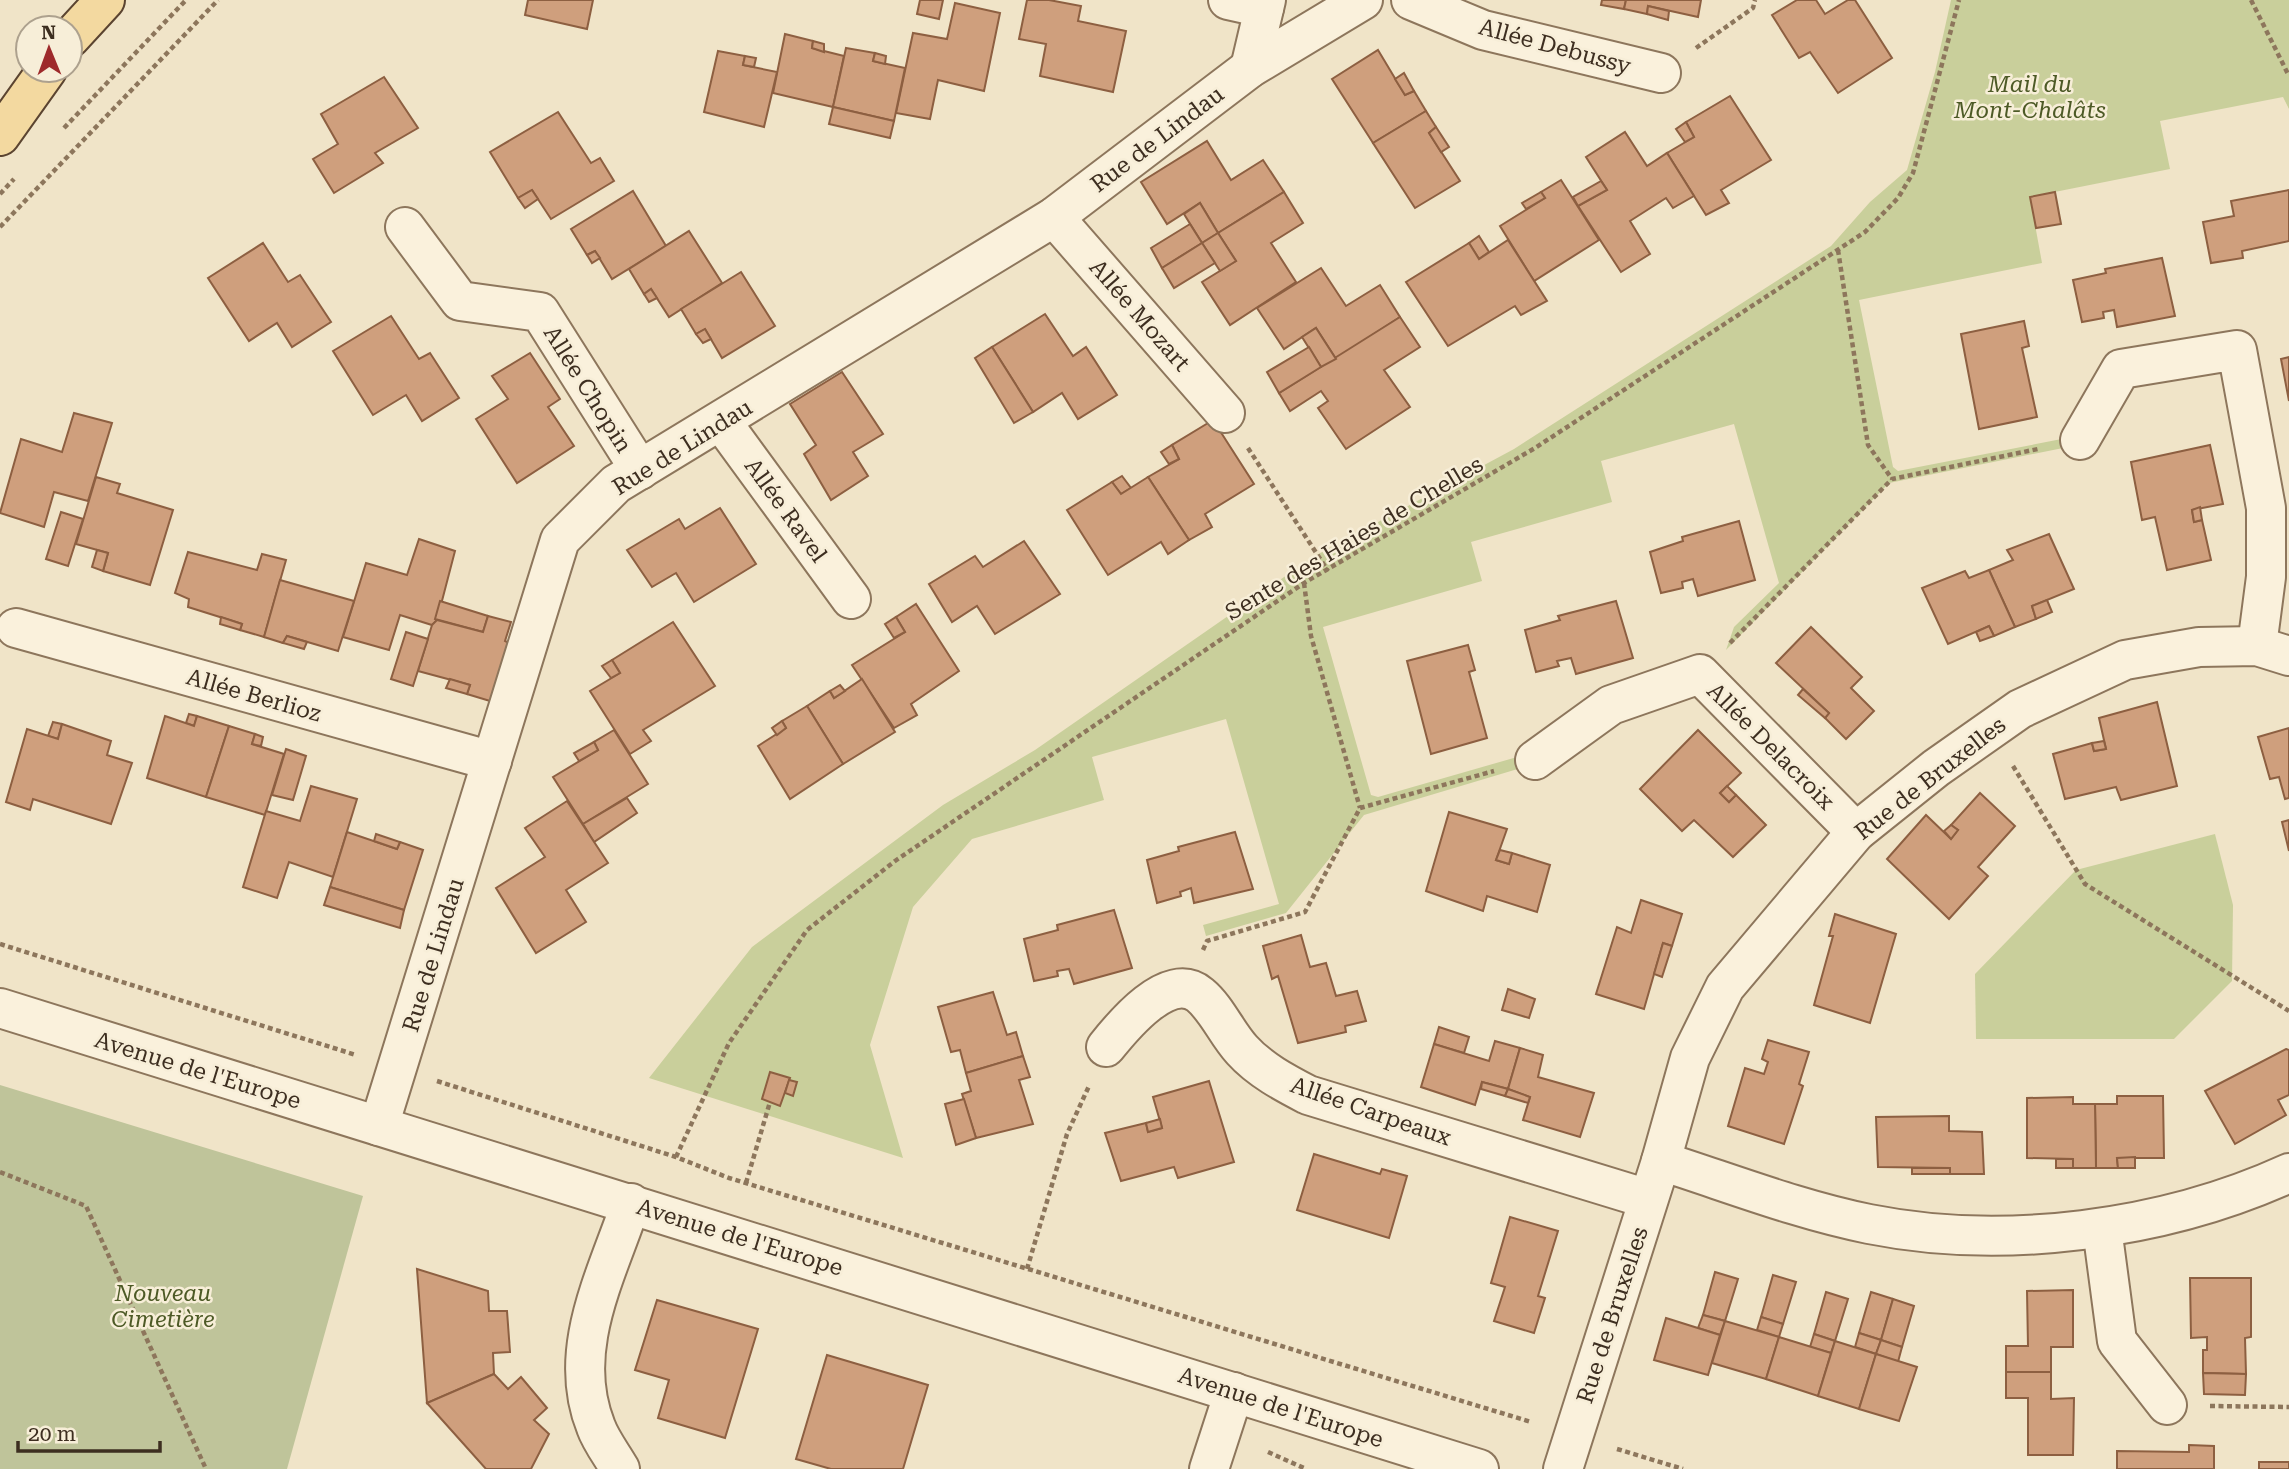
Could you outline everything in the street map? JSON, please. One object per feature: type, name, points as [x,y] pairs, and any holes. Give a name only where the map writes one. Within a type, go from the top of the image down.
[{"type":"main road","points":[[84,22],[105,0]]},
{"type":"main road","points":[[0,136],[37,84]]},
{"type":"street","points":[[1228,0],[1265,4],[1250,68]]},
{"type":"street","name":"Rue de Lindau","points":[[379,1126],[560,540],[616,484],[1055,217],[1250,68],[1363,0]]},
{"type":"street","name":"Allée Debussy","points":[[1411,0],[1483,30],[1661,74]]},
{"type":"street","name":"Allée Mozart","points":[[1055,217],[1225,413]]},
{"type":"street","name":"Allée Chopin","points":[[405,227],[460,301],[540,312],[640,470]]},
{"type":"street","points":[[2080,440],[2122,369],[2237,350],[2266,508],[2266,577],[2273,651]]},
{"type":"street","name":"Allée Ravel","points":[[721,421],[851,599]]},
{"type":"street","name":"Allée Berlioz","points":[[16,628],[492,761]]},
{"type":"street","name":"Rue de Bruxelles","points":[[1568,1452],[1661,1161],[1690,1058],[1725,986],[1856,832],[1936,768],[2020,709],[2125,660],[2199,647],[2273,651]]},
{"type":"street","name":"Allée Delacroix","points":[[1535,760],[1611,705],[1700,674],[1856,832]]},
{"type":"street","points":[[1106,1047],[1132,1015],[1158,995],[1186,990]]},
{"type":"street","name":"Allée Carpeaux","points":[[1186,990],[1199,994],[1243,1052],[1275,1077],[1308,1095],[1648,1199]]},
{"type":"street","name":"Avenue de l'Europe","points":[[0,1008],[1479,1469]]},
{"type":"street","points":[[1661,1161],[1827,1213],[1925,1234],[1984,1238],[2102,1228],[2244,1194],[2289,1173]]},
{"type":"street","points":[[620,1469],[596,1428],[583,1374],[584,1347],[631,1203]]},
{"type":"street","points":[[2102,1228],[2116,1340],[2167,1405]]},
{"type":"street","points":[[1209,1469],[1234,1392]]},
{"type":"path","points":[[56,136],[186,0]]},
{"type":"path","points":[[0,227],[218,0]]},
{"type":"path","points":[[1661,74],[1753,8],[1755,0]]},
{"type":"path","name":"Sente des Haies de Chelles","points":[[676,1157],[729,1044],[807,930],[895,861],[1304,583],[1535,448],[1865,232],[1898,198],[1913,173],[1959,0]]},
{"type":"path","points":[[2251,0],[2289,76]]},
{"type":"path","points":[[0,194],[19,174]]},
{"type":"path","points":[[1838,250],[1868,445],[1892,479]]},
{"type":"path","points":[[1225,413],[1328,571]]},
{"type":"path","points":[[1700,674],[1892,479],[2080,440]]},
{"type":"path","points":[[1186,990],[1207,941],[1305,912],[1360,808],[1311,636],[1304,583]]},
{"type":"path","points":[[1993,729],[2029,794],[2085,884],[2289,1011]]},
{"type":"path","points":[[1360,808],[1535,760]]},
{"type":"path","points":[[0,944],[399,1068],[676,1157],[746,1183],[1027,1269],[1568,1452],[1683,1469]]},
{"type":"path","points":[[1027,1269],[1067,1134],[1106,1047]]},
{"type":"path","points":[[746,1183],[770,1102]]},
{"type":"path","points":[[0,1172],[86,1206],[206,1469]]},
{"type":"path","points":[[2167,1405],[2289,1406]]},
{"type":"green space","name":"Mail du Mont-Chalâts","points":[[1951,0],[2289,0],[2289,109],[2283,97],[2160,121],[2170,169],[2030,197],[2042,263],[1859,300],[1893,467],[1898,471],[2077,436],[2078,445],[1889,483],[1726,650],[1734,627],[1779,583],[1734,424],[1601,461],[1612,502],[1471,542],[1482,581],[1323,627],[1371,795],[1378,797],[1531,753],[1534,764],[1364,815],[1286,913],[1206,936],[1203,925],[1279,904],[1226,719],[1092,757],[1104,800],[972,839],[913,907],[870,1045],[903,1158],[649,1078],[752,947],[943,805],[1035,750],[1313,557],[1514,449],[1831,246],[1870,202],[1907,170],[1935,72]]},
{"type":"green space","points":[[2215,834],[2233,905],[2232,981],[2174,1039],[1976,1039],[1975,974],[2076,870]]},
{"type":"green space","name":"Nouveau Cimetière","points":[[0,1085],[363,1196],[287,1469],[0,1469]]},
{"type":"building","points":[[528,0],[593,0],[587,29],[525,15]]},
{"type":"building","points":[[920,0],[943,0],[939,19],[917,14]]},
{"type":"building","points":[[1027,0],[1049,0],[1081,6],[1078,21],[1126,31],[1113,92],[1040,76],[1046,44],[1019,39]]},
{"type":"building","points":[[1602,0],[1626,0],[1624,9],[1601,5]]},
{"type":"building","points":[[1626,0],[1701,0],[1698,17],[1648,6],[1647,14],[1624,9]]},
{"type":"building","points":[[1797,0],[1816,0],[1825,14],[1848,0],[1855,0],[1892,58],[1838,93],[1810,52],[1799,58],[1772,15]]},
{"type":"building","points":[[955,3],[1000,13],[984,91],[938,80],[930,119],[896,113],[913,33],[947,39]]},
{"type":"building","points":[[1648,6],[1669,11],[1668,20],[1647,14]]},
{"type":"building","points":[[785,34],[813,41],[812,48],[844,56],[833,107],[773,93]]},
{"type":"building","points":[[813,41],[824,44],[824,52],[812,48]]},
{"type":"building","points":[[846,48],[875,53],[873,61],[905,68],[894,121],[833,107]]},
{"type":"building","points":[[1378,50],[1405,95],[1414,91],[1426,111],[1373,143],[1332,79]]},
{"type":"building","points":[[718,51],[745,56],[743,65],[777,72],[764,127],[704,112]]},
{"type":"building","points":[[875,53],[886,56],[885,64],[873,61]]},
{"type":"building","points":[[745,56],[756,58],[754,67],[743,65]]},
{"type":"building","points":[[1404,73],[1414,91],[1405,95],[1395,79]]},
{"type":"building","points":[[384,77],[418,128],[375,153],[383,163],[334,193],[313,159],[338,144],[321,114]]},
{"type":"building","points":[[1730,96],[1771,160],[1721,190],[1729,203],[1706,215],[1667,153],[1694,137],[1686,122]]},
{"type":"building","points":[[833,107],[894,121],[890,138],[829,124]]},
{"type":"building","points":[[1426,111],[1436,127],[1429,133],[1460,181],[1415,208],[1373,143]]},
{"type":"building","points":[[558,112],[591,163],[600,158],[614,181],[551,219],[532,190],[518,198],[490,152]]},
{"type":"building","points":[[1686,122],[1694,137],[1685,142],[1676,129]]},
{"type":"building","points":[[1436,127],[1449,147],[1441,152],[1429,133]]},
{"type":"building","points":[[1625,132],[1647,166],[1667,153],[1694,196],[1673,208],[1666,198],[1630,221],[1650,254],[1621,272],[1578,206],[1607,190],[1586,157]]},
{"type":"building","points":[[1207,141],[1231,180],[1263,160],[1284,192],[1218,233],[1200,203],[1167,224],[1141,182]]},
{"type":"building","points":[[1561,180],[1599,240],[1534,281],[1500,226],[1545,198],[1541,192]]},
{"type":"building","points":[[1601,181],[1607,190],[1578,206],[1573,197]]},
{"type":"building","points":[[532,190],[538,199],[525,208],[518,198]]},
{"type":"building","points":[[2289,190],[2289,241],[2242,251],[2243,258],[2211,263],[2203,222],[2234,216],[2231,201]]},
{"type":"building","points":[[633,191],[666,246],[612,279],[595,251],[587,255],[571,229]]},
{"type":"building","points":[[1284,192],[1303,223],[1271,243],[1296,282],[1230,325],[1202,282],[1236,261],[1218,233]]},
{"type":"building","points":[[1541,192],[1545,198],[1526,209],[1522,203]]},
{"type":"building","points":[[2055,192],[2061,224],[2036,228],[2030,197]]},
{"type":"building","points":[[1200,203],[1218,233],[1202,243],[1184,214]]},
{"type":"building","points":[[1190,224],[1202,243],[1162,268],[1151,248]]},
{"type":"building","points":[[689,231],[722,283],[669,317],[651,289],[644,294],[629,269]]},
{"type":"building","points":[[1218,233],[1236,261],[1220,271],[1202,243]]},
{"type":"building","points":[[1479,236],[1489,252],[1479,259],[1469,243]]},
{"type":"building","points":[[1508,240],[1547,301],[1521,315],[1515,306],[1448,346],[1406,282],[1469,243],[1479,259]]},
{"type":"building","points":[[263,243],[288,282],[300,275],[331,322],[292,347],[277,323],[249,341],[208,278]]},
{"type":"building","points":[[1202,243],[1215,263],[1174,288],[1162,268]]},
{"type":"building","points":[[595,251],[600,258],[592,263],[587,255]]},
{"type":"building","points":[[2162,258],[2175,316],[2117,327],[2114,310],[2103,312],[2104,318],[2082,322],[2073,280],[2106,273],[2105,269]]},
{"type":"building","points":[[1321,268],[1346,306],[1380,285],[1400,317],[1336,359],[1316,328],[1284,349],[1257,308]]},
{"type":"building","points":[[741,272],[775,326],[722,358],[705,329],[696,334],[681,309]]},
{"type":"building","points":[[651,289],[657,298],[649,302],[644,294]]},
{"type":"building","points":[[1045,314],[1073,356],[1086,347],[1117,395],[1078,419],[1062,393],[1033,412],[992,347]]},
{"type":"building","points":[[391,316],[419,359],[430,353],[459,398],[422,421],[406,395],[373,415],[333,351]]},
{"type":"building","points":[[1400,317],[1420,347],[1384,370],[1410,407],[1346,449],[1318,408],[1328,401],[1321,391],[1290,411],[1279,393]]},
{"type":"building","points":[[2024,321],[2029,346],[2022,348],[2037,417],[1979,429],[1961,334]]},
{"type":"building","points":[[1316,328],[1336,359],[1321,367],[1302,337]]},
{"type":"building","points":[[705,329],[711,339],[703,343],[696,334]]},
{"type":"building","points":[[992,347],[1033,412],[1014,423],[975,358]]},
{"type":"building","points":[[1309,347],[1321,367],[1279,393],[1267,372]]},
{"type":"building","points":[[530,353],[560,399],[548,407],[574,446],[517,483],[476,419],[508,399],[492,376]]},
{"type":"building","points":[[2289,357],[2289,401],[2281,359]]},
{"type":"building","points":[[842,372],[883,434],[853,452],[868,476],[831,500],[804,454],[816,445],[790,404]]},
{"type":"building","points":[[74,413],[112,423],[88,501],[54,492],[44,527],[0,513],[21,439],[62,452]]},
{"type":"building","points":[[1213,420],[1254,484],[1205,514],[1212,527],[1189,540],[1148,477],[1179,459],[1172,445]]},
{"type":"building","points":[[1172,445],[1179,459],[1169,464],[1161,452]]},
{"type":"building","points":[[2210,445],[2223,504],[2192,510],[2194,522],[2202,520],[2211,560],[2167,570],[2155,517],[2142,520],[2131,462]]},
{"type":"building","points":[[1122,476],[1131,488],[1121,494],[1112,482]]},
{"type":"building","points":[[96,477],[120,484],[117,493],[173,510],[150,585],[103,571],[108,553],[76,544]]},
{"type":"building","points":[[1148,477],[1189,540],[1168,554],[1161,542],[1108,575],[1067,510],[1112,482],[1121,494]]},
{"type":"building","points":[[2200,507],[2202,520],[2194,522],[2192,510]]},
{"type":"building","points":[[720,508],[756,564],[694,602],[676,573],[652,587],[627,550],[679,519],[685,529]]},
{"type":"building","points":[[61,512],[83,519],[68,566],[46,559]]},
{"type":"building","points":[[1739,521],[1755,580],[1698,596],[1693,579],[1682,582],[1683,588],[1661,593],[1650,552],[1683,541],[1682,537]]},
{"type":"building","points":[[2049,534],[2074,589],[2032,606],[2036,619],[2015,627],[1989,570],[2013,560],[2007,550]]},
{"type":"building","points":[[419,539],[455,551],[437,620],[432,625],[400,615],[389,650],[343,637],[366,563],[407,575]]},
{"type":"building","points":[[1024,541],[1060,594],[995,634],[977,606],[952,622],[929,584],[975,556],[983,567]]},
{"type":"building","points":[[97,550],[108,553],[103,571],[92,567]]},
{"type":"building","points":[[188,552],[257,570],[262,554],[286,560],[264,637],[240,630],[242,624],[188,607],[189,599],[175,593]]},
{"type":"building","points":[[1989,570],[2015,627],[1994,636],[1989,626],[1948,644],[1922,588],[1965,571],[1969,578]]},
{"type":"building","points":[[280,580],[354,601],[338,651],[287,636],[283,643],[264,637]]},
{"type":"building","points":[[2047,600],[2052,612],[2036,619],[2032,606]]},
{"type":"building","points":[[440,601],[488,616],[483,632],[435,619]]},
{"type":"building","points":[[1616,601],[1633,658],[1576,674],[1571,658],[1557,661],[1559,666],[1536,672],[1525,630],[1560,620],[1558,616]]},
{"type":"building","points":[[916,604],[959,671],[911,704],[917,715],[894,728],[852,665],[905,632],[896,617]]},
{"type":"building","points":[[488,616],[511,622],[505,641],[509,643],[490,701],[467,694],[470,685],[418,671],[432,625],[437,620],[483,632]]},
{"type":"building","points":[[221,617],[242,624],[240,630],[220,624]]},
{"type":"building","points":[[896,617],[905,632],[894,638],[885,624]]},
{"type":"building","points":[[673,622],[715,686],[643,730],[651,741],[630,754],[590,691],[620,673],[612,660]]},
{"type":"building","points":[[1989,626],[1994,636],[1980,641],[1976,632]]},
{"type":"building","points":[[1811,627],[1862,677],[1851,688],[1874,711],[1846,739],[1825,718],[1829,713],[1776,663]]},
{"type":"building","points":[[406,632],[428,639],[413,686],[391,679]]},
{"type":"building","points":[[287,636],[307,642],[304,649],[283,643]]},
{"type":"building","points":[[1468,645],[1475,670],[1469,672],[1487,738],[1431,754],[1407,661]]},
{"type":"building","points":[[612,660],[620,673],[611,678],[602,666]]},
{"type":"building","points":[[450,679],[470,685],[467,694],[446,688]]},
{"type":"building","points":[[862,679],[895,732],[843,764],[807,706],[830,691],[834,698]]},
{"type":"building","points":[[840,685],[845,691],[834,698],[830,691]]},
{"type":"building","points":[[1803,689],[1829,713],[1825,718],[1798,695]]},
{"type":"building","points":[[2157,702],[2177,786],[2121,800],[2116,787],[2065,799],[2053,754],[2092,743],[2094,751],[2106,749],[2099,718]]},
{"type":"building","points":[[807,706],[843,764],[790,799],[758,746],[786,728],[782,721]]},
{"type":"building","points":[[189,714],[197,716],[194,726],[186,723]]},
{"type":"building","points":[[165,716],[194,726],[197,716],[229,726],[206,797],[147,778]]},
{"type":"building","points":[[782,721],[786,728],[777,735],[772,728]]},
{"type":"building","points":[[53,722],[62,724],[58,739],[48,736]]},
{"type":"building","points":[[62,724],[111,741],[107,755],[132,763],[111,824],[33,799],[30,810],[6,802],[27,729],[58,739]]},
{"type":"building","points":[[229,726],[255,734],[252,744],[284,754],[265,815],[206,797]]},
{"type":"building","points":[[2289,728],[2289,798],[2285,799],[2279,777],[2270,779],[2258,737]]},
{"type":"building","points":[[614,730],[648,784],[583,824],[553,777],[598,750],[594,742]]},
{"type":"building","points":[[1698,730],[1741,773],[1720,793],[1729,802],[1736,795],[1766,825],[1733,857],[1694,820],[1682,831],[1640,789]]},
{"type":"building","points":[[255,734],[263,737],[261,746],[252,744]]},
{"type":"building","points":[[2104,741],[2106,749],[2094,751],[2092,743]]},
{"type":"building","points":[[594,742],[598,750],[579,761],[574,753]]},
{"type":"building","points":[[286,749],[306,756],[293,800],[272,795]]},
{"type":"building","points":[[311,786],[357,799],[333,877],[289,862],[277,898],[243,887],[266,811],[300,821]]},
{"type":"building","points":[[1727,786],[1736,795],[1729,802],[1720,793]]},
{"type":"building","points":[[1980,793],[2015,826],[1978,867],[1988,876],[1949,919],[1887,859],[1926,815],[1951,839],[1958,830],[1951,825]]},
{"type":"building","points":[[627,798],[637,813],[594,842],[583,824]]},
{"type":"building","points":[[567,801],[608,863],[566,890],[586,922],[536,953],[496,888],[545,857],[525,828]]},
{"type":"building","points":[[1449,812],[1507,829],[1496,860],[1509,864],[1512,853],[1550,865],[1537,912],[1487,896],[1483,911],[1426,891]]},
{"type":"building","points":[[2289,820],[2289,851],[2282,822]]},
{"type":"building","points":[[1951,825],[1958,830],[1951,839],[1944,831]]},
{"type":"building","points":[[347,832],[397,849],[400,842],[423,850],[404,910],[330,887]]},
{"type":"building","points":[[1235,832],[1253,889],[1194,903],[1191,888],[1180,892],[1181,896],[1157,903],[1147,860],[1179,851],[1178,847]]},
{"type":"building","points":[[376,834],[400,842],[397,849],[374,841]]},
{"type":"building","points":[[1500,850],[1512,853],[1509,864],[1496,860]]},
{"type":"building","points":[[330,887],[404,910],[400,928],[324,905]]},
{"type":"building","points":[[1641,900],[1682,914],[1672,946],[1663,943],[1644,1009],[1596,994],[1617,927],[1631,933]]},
{"type":"building","points":[[1114,910],[1132,968],[1074,984],[1069,969],[1057,971],[1058,976],[1034,981],[1024,939],[1058,930],[1057,925]]},
{"type":"building","points":[[1835,914],[1896,934],[1870,1023],[1814,1005],[1833,936],[1829,936]]},
{"type":"building","points":[[1301,935],[1310,967],[1326,963],[1336,996],[1357,991],[1366,1021],[1345,1026],[1346,1032],[1298,1043],[1278,976],[1272,979],[1263,946]]},
{"type":"building","points":[[1663,943],[1672,946],[1662,977],[1654,974]]},
{"type":"building","points":[[1508,989],[1535,999],[1529,1018],[1502,1010]]},
{"type":"building","points":[[993,992],[1007,1035],[1016,1032],[1023,1056],[966,1073],[960,1050],[951,1052],[938,1007]]},
{"type":"building","points":[[1439,1027],[1469,1037],[1464,1053],[1434,1044]]},
{"type":"building","points":[[1768,1040],[1809,1052],[1799,1084],[1803,1086],[1784,1144],[1728,1126],[1745,1068],[1764,1074],[1768,1062],[1762,1059]]},
{"type":"building","points":[[1495,1041],[1520,1048],[1508,1089],[1482,1082],[1475,1105],[1421,1087],[1434,1044],[1489,1061]]},
{"type":"building","points":[[1520,1048],[1543,1055],[1538,1077],[1594,1093],[1580,1137],[1523,1120],[1530,1097],[1508,1089]]},
{"type":"building","points":[[2286,1049],[2289,1050],[2289,1095],[2278,1100],[2286,1115],[2235,1144],[2205,1091]]},
{"type":"building","points":[[1023,1056],[1030,1077],[1019,1080],[1033,1124],[976,1138],[962,1094],[971,1091],[966,1073]]},
{"type":"building","points":[[770,1072],[790,1078],[780,1106],[762,1099]]},
{"type":"building","points":[[789,1080],[797,1082],[793,1096],[785,1093]]},
{"type":"building","points":[[1209,1081],[1234,1162],[1178,1178],[1174,1167],[1121,1181],[1105,1133],[1146,1123],[1148,1132],[1162,1128],[1153,1097]]},
{"type":"building","points":[[1482,1082],[1508,1089],[1505,1096],[1481,1089]]},
{"type":"building","points":[[1508,1089],[1530,1097],[1528,1103],[1505,1096]]},
{"type":"building","points":[[2117,1096],[2163,1096],[2164,1158],[2117,1158],[2118,1168],[2096,1168],[2095,1104],[2117,1104]]},
{"type":"building","points":[[2073,1097],[2073,1104],[2095,1104],[2096,1168],[2073,1168],[2073,1159],[2027,1158],[2027,1098]]},
{"type":"building","points":[[964,1099],[976,1138],[956,1145],[945,1104]]},
{"type":"building","points":[[1949,1116],[1949,1131],[1982,1132],[1984,1174],[1950,1174],[1950,1168],[1878,1167],[1876,1117]]},
{"type":"building","points":[[1160,1119],[1162,1128],[1148,1132],[1146,1123]]},
{"type":"building","points":[[1314,1154],[1380,1174],[1382,1169],[1407,1176],[1389,1238],[1297,1210]]},
{"type":"building","points":[[2135,1157],[2135,1168],[2118,1168],[2117,1158]]},
{"type":"building","points":[[2056,1159],[2073,1159],[2073,1168],[2056,1168]]},
{"type":"building","points":[[1912,1168],[1950,1168],[1950,1174],[1912,1174]]},
{"type":"building","points":[[1510,1217],[1558,1231],[1538,1296],[1545,1298],[1534,1333],[1494,1321],[1505,1287],[1491,1283]]},
{"type":"building","points":[[417,1269],[488,1291],[489,1311],[507,1311],[510,1352],[493,1353],[494,1374],[427,1403]]},
{"type":"building","points":[[1715,1272],[1738,1279],[1725,1321],[1703,1315]]},
{"type":"building","points":[[1773,1275],[1796,1282],[1783,1324],[1761,1317]]},
{"type":"building","points":[[2190,1278],[2251,1278],[2251,1337],[2245,1338],[2246,1374],[2203,1373],[2203,1350],[2207,1350],[2207,1337],[2191,1338]]},
{"type":"building","points":[[2073,1290],[2073,1347],[2051,1347],[2051,1372],[2006,1372],[2006,1346],[2028,1346],[2027,1291]]},
{"type":"building","points":[[1826,1292],[1848,1299],[1835,1341],[1814,1334]]},
{"type":"building","points":[[1871,1292],[1893,1299],[1881,1340],[1859,1333]]},
{"type":"building","points":[[1893,1299],[1914,1306],[1902,1347],[1881,1340]]},
{"type":"building","points":[[657,1300],[758,1329],[725,1438],[658,1418],[669,1380],[635,1370]]},
{"type":"building","points":[[1703,1315],[1725,1321],[1720,1335],[1698,1328]]},
{"type":"building","points":[[1761,1317],[1783,1324],[1779,1337],[1757,1330]]},
{"type":"building","points":[[1666,1318],[1720,1335],[1708,1375],[1654,1360]]},
{"type":"building","points":[[1725,1321],[1779,1337],[1766,1379],[1712,1363]]},
{"type":"building","points":[[1859,1333],[1881,1340],[1876,1354],[1855,1347]]},
{"type":"building","points":[[1814,1334],[1835,1341],[1831,1353],[1810,1347]]},
{"type":"building","points":[[1779,1337],[1831,1353],[1818,1396],[1766,1379]]},
{"type":"building","points":[[1881,1340],[1902,1347],[1898,1362],[1876,1354]]},
{"type":"building","points":[[1835,1341],[1876,1354],[1859,1409],[1818,1396]]},
{"type":"building","points":[[1876,1354],[1917,1367],[1899,1421],[1859,1409]]},
{"type":"building","points":[[827,1355],[928,1385],[903,1469],[831,1469],[796,1459]]},
{"type":"building","points":[[2006,1372],[2051,1372],[2051,1399],[2074,1398],[2073,1455],[2028,1455],[2028,1398],[2006,1398]]},
{"type":"building","points":[[2203,1373],[2246,1374],[2245,1395],[2204,1394]]},
{"type":"building","points":[[494,1374],[508,1389],[521,1377],[547,1408],[534,1420],[549,1434],[531,1469],[486,1469],[427,1403]]},
{"type":"building","points":[[2189,1445],[2214,1446],[2214,1469],[2117,1469],[2117,1451],[2189,1452]]},
{"type":"building","points":[[2259,1462],[2289,1462],[2289,1469],[2259,1469]]}]
